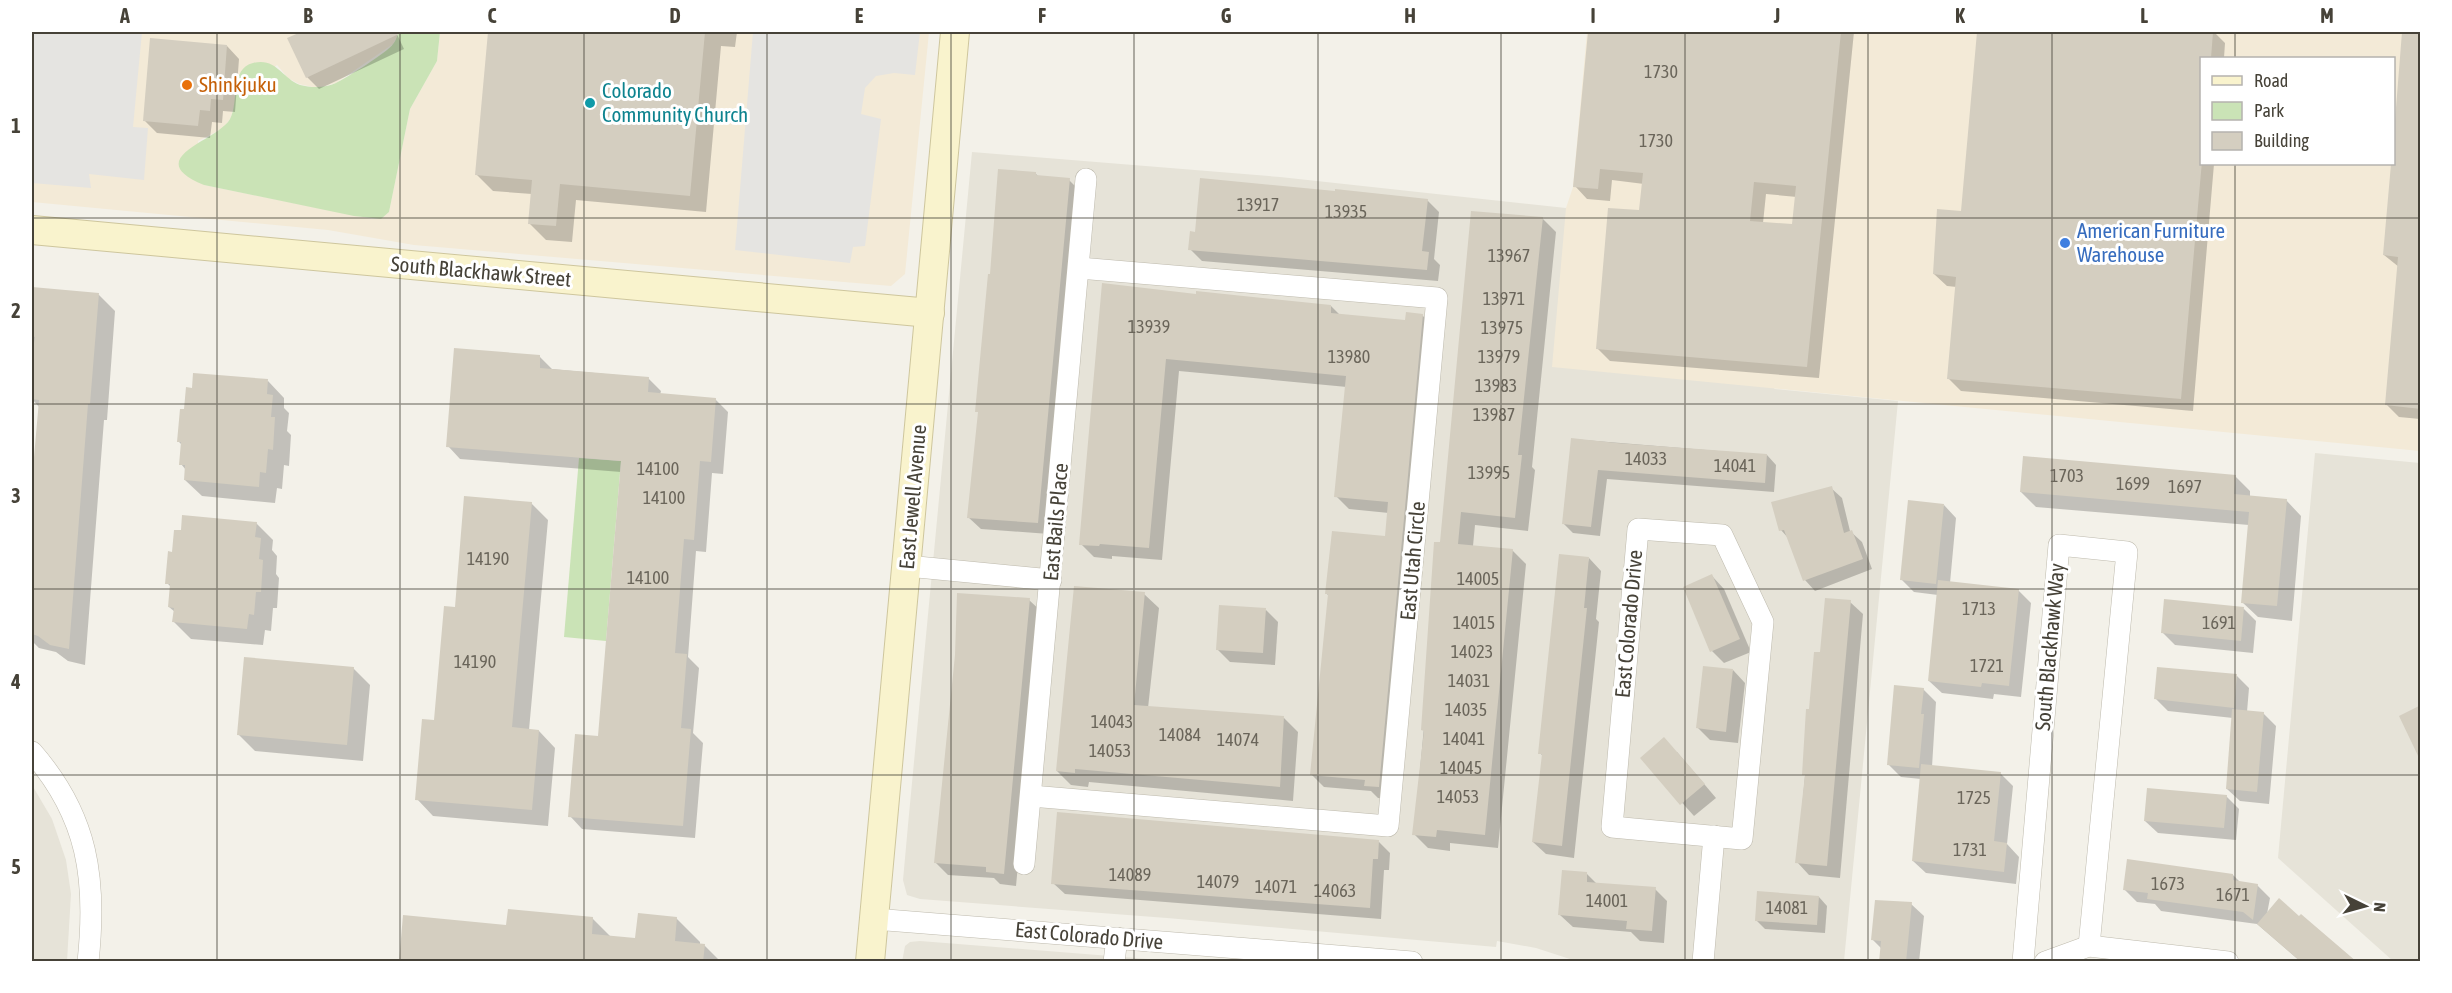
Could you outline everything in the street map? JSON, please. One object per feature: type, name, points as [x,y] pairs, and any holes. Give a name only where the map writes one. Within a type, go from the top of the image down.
[{"type":"street","name":"East Jewell Avenue","points":[[870,962],[955,32]]},
{"type":"street","name":"East Bails Place","points":[[1024,864],[1086,179]]},
{"type":"street","name":"South Blackhawk Street","points":[[32,230],[930,313]]},
{"type":"street","name":"East Utah Circle","points":[[1031,796],[1388,826],[1437,298],[1078,268]]},
{"type":"street","name":"East Colorado Drive","points":[[1638,529],[1722,536],[1763,622],[1742,838],[1714,836],[1612,827],[1638,529]]},
{"type":"street","name":"South Blackhawk Way","points":[[2023,962],[2059,545],[2127,552],[2089,946]]},
{"type":"street","points":[[907,566],[1051,580]]},
{"type":"street","points":[[32,752],[68,804],[86,855],[92,893],[88,962]]},
{"type":"street","points":[[1703,962],[1714,836]]},
{"type":"street","name":"East Colorado Drive","points":[[874,919],[1412,962]]},
{"type":"street","points":[[1114,962],[1117,938]]},
{"type":"street","points":[[2045,962],[2089,946],[2228,962]]},
{"type":"shaded area","points":[[32,32],[399,32],[393,44],[336,83],[317,88],[299,84],[288,78],[277,65],[235,102],[231,117],[224,128],[198,141],[204,185],[381,219],[389,212],[410,109],[437,61],[440,32],[929,32],[905,274],[891,286],[414,245],[328,230],[32,202]]},
{"type":"shaded area","points":[[32,32],[142,32],[133,127],[148,128],[144,180],[89,174],[91,188],[32,183]]},
{"type":"shaded area","points":[[753,32],[920,32],[915,75],[894,73],[876,76],[865,88],[861,114],[881,119],[865,246],[853,247],[850,263],[735,250]]},
{"type":"shaded area","points":[[1587,32],[2420,32],[2420,451],[1552,367],[1566,208],[1573,187]]},
{"type":"shaded area","points":[[972,152],[1280,177],[1566,208],[1566,213],[1775,389],[1898,401],[1844,961],[1576,961],[1536,948],[1497,941],[1496,947],[920,899],[907,895],[903,880]]},
{"type":"shaded area","points":[[2315,453],[2420,463],[2420,961],[2393,961],[2278,858]]},
{"type":"shaded area","points":[[32,785],[52,819],[66,860],[71,894],[67,961],[32,961]]},
{"type":"shaded area","points":[[910,942],[1173,961],[902,962],[905,946]]},
{"type":"green space","points":[[399,32],[440,32],[437,61],[410,109],[389,212],[381,219],[354,216],[204,185],[186,175],[179,166],[180,158],[188,150],[223,127],[230,119],[238,79],[246,66],[253,63],[268,63],[300,85],[328,86],[366,65],[390,48]]},
{"type":"green space","points":[[579,458],[621,461],[606,641],[564,637]]},
{"type":"building","points":[[301,32],[403,32],[306,78],[287,38]]},
{"type":"building","name":"Colorado Community Church","points":[[488,32],[705,32],[690,196],[560,184],[556,226],[528,224],[532,180],[475,175]]},
{"type":"building","points":[[1588,32],[1841,32],[1807,367],[1596,349],[1608,208],[1639,210],[1643,173],[1600,169],[1598,189],[1573,187]],"holes":[[[1754,182],[1796,186],[1792,224],[1750,221]]]},
{"type":"building","name":"American Furniture Warehouse","points":[[1977,32],[2213,32],[2211,57],[2200,57],[2202,165],[2181,399],[1947,379],[1956,277],[1933,274],[1937,209],[1961,211]]},
{"type":"building","points":[[2402,32],[2421,32],[2421,409],[2385,405],[2398,257],[2383,255],[2391,165],[2395,165],[2395,120]]},
{"type":"building","points":[[150,38],[227,45],[223,100],[211,99],[210,111],[200,110],[198,126],[143,121]]},
{"type":"building","points":[[998,169],[1070,178],[1038,523],[967,518]]},
{"type":"building","points":[[1200,178],[1428,199],[1422,251],[1429,252],[1427,270],[1188,250],[1190,231],[1195,232]]},
{"type":"building","points":[[1471,211],[1543,217],[1518,455],[1522,455],[1515,518],[1461,512],[1458,544],[1513,549],[1485,835],[1437,830],[1436,837],[1412,835],[1424,731],[1421,730],[1434,542],[1440,542]]},
{"type":"building","points":[[1102,283],[1196,294],[1196,291],[1331,305],[1331,313],[1405,320],[1406,312],[1423,314],[1379,787],[1364,786],[1365,780],[1310,775],[1332,531],[1385,536],[1388,502],[1334,497],[1346,376],[1166,359],[1149,548],[1100,544],[1099,546],[1079,545]]},
{"type":"building","points":[[32,287],[99,293],[69,649],[50,645],[32,634],[32,480],[39,400],[32,399],[32,355],[35,337],[32,336]]},
{"type":"building","points":[[454,348],[540,355],[540,368],[649,377],[648,392],[716,398],[711,462],[700,461],[694,540],[684,539],[675,653],[687,654],[681,728],[691,729],[683,826],[568,817],[575,734],[598,736],[621,461],[446,447]]},
{"type":"building","points":[[193,373],[268,379],[267,394],[273,395],[271,417],[275,417],[273,450],[268,449],[266,473],[260,472],[259,487],[184,480],[185,465],[179,465],[181,442],[177,442],[180,409],[184,409],[186,387],[192,388]]},
{"type":"building","points":[[1571,438],[1767,454],[1765,483],[1598,470],[1591,527],[1562,524]]},
{"type":"building","points":[[2023,456],[2236,475],[2234,494],[2287,499],[2277,606],[2241,603],[2249,512],[2020,492]]},
{"type":"building","points":[[1832,486],[1844,533],[1852,530],[1863,559],[1803,581],[1784,530],[1779,531],[1771,502]]},
{"type":"building","points":[[464,496],[532,502],[512,727],[539,730],[532,810],[415,800],[422,719],[434,720],[444,606],[455,607]]},
{"type":"building","points":[[1908,500],[1944,504],[1936,584],[1900,580]]},
{"type":"building","points":[[182,515],[257,522],[255,537],[261,538],[259,559],[263,560],[261,592],[256,592],[254,615],[249,614],[247,629],[172,622],[174,608],[168,607],[170,584],[165,584],[168,551],[172,552],[174,530],[181,530]]},
{"type":"building","points":[[1559,554],[1589,557],[1584,608],[1587,608],[1562,846],[1532,842],[1542,754],[1538,754]]},
{"type":"building","points":[[1712,574],[1740,639],[1710,652],[1683,587]]},
{"type":"building","points":[[1938,580],[2019,589],[2009,686],[1982,683],[1981,687],[1928,681]]},
{"type":"building","points":[[1074,586],[1145,592],[1134,705],[1284,716],[1280,787],[1075,769],[1075,773],[1056,771]]},
{"type":"building","points":[[957,593],[1030,598],[1004,874],[986,872],[986,867],[934,863],[955,655]]},
{"type":"building","points":[[1825,598],[1851,600],[1827,866],[1795,863],[1805,775],[1802,775],[1806,709],[1809,709],[1814,652],[1820,652]]},
{"type":"building","points":[[2164,599],[2244,607],[2241,641],[2161,633]]},
{"type":"building","points":[[1219,605],[1266,608],[1263,653],[1216,650]]},
{"type":"building","points":[[244,657],[354,667],[347,745],[237,735]]},
{"type":"building","points":[[1703,666],[1733,669],[1726,732],[1696,728]]},
{"type":"building","points":[[2157,667],[2237,674],[2234,708],[2154,699]]},
{"type":"building","points":[[1894,685],[1924,688],[1919,768],[1887,765]]},
{"type":"building","points":[[2421,705],[2421,762],[2399,716]]},
{"type":"building","points":[[2232,709],[2264,712],[2257,792],[2226,789]]},
{"type":"building","points":[[1664,737],[1705,784],[1680,805],[1640,758]]},
{"type":"building","points":[[1921,764],[2001,772],[1994,841],[2007,843],[2004,872],[1912,861]]},
{"type":"building","points":[[2147,788],[2227,795],[2224,828],[2144,821]]},
{"type":"building","points":[[1057,812],[1379,840],[1378,859],[1373,859],[1370,908],[1051,884]]},
{"type":"building","points":[[2127,859],[2233,874],[2233,880],[2258,884],[2253,920],[2243,912],[2147,899],[2148,893],[2123,890]]},
{"type":"building","points":[[1562,870],[1587,872],[1587,882],[1656,887],[1652,931],[1626,929],[1627,921],[1558,915]]},
{"type":"building","points":[[1757,891],[1819,896],[1817,925],[1755,921]]},
{"type":"building","points":[[2279,898],[2357,962],[2301,962],[2257,924]]},
{"type":"building","points":[[1875,900],[1912,902],[1906,962],[1879,962],[1881,941],[1871,940]]},
{"type":"building","points":[[508,909],[593,917],[592,934],[635,938],[638,913],[677,917],[675,941],[705,944],[703,962],[399,962],[403,915],[506,925]]},
{"type":"place","name":"Shinkjuku","points":[[187,85]]},
{"type":"place","name":"Colorado Community Church","points":[[590,103]]},
{"type":"place","name":"American Furniture Warehouse","points":[[2065,243]]}]
